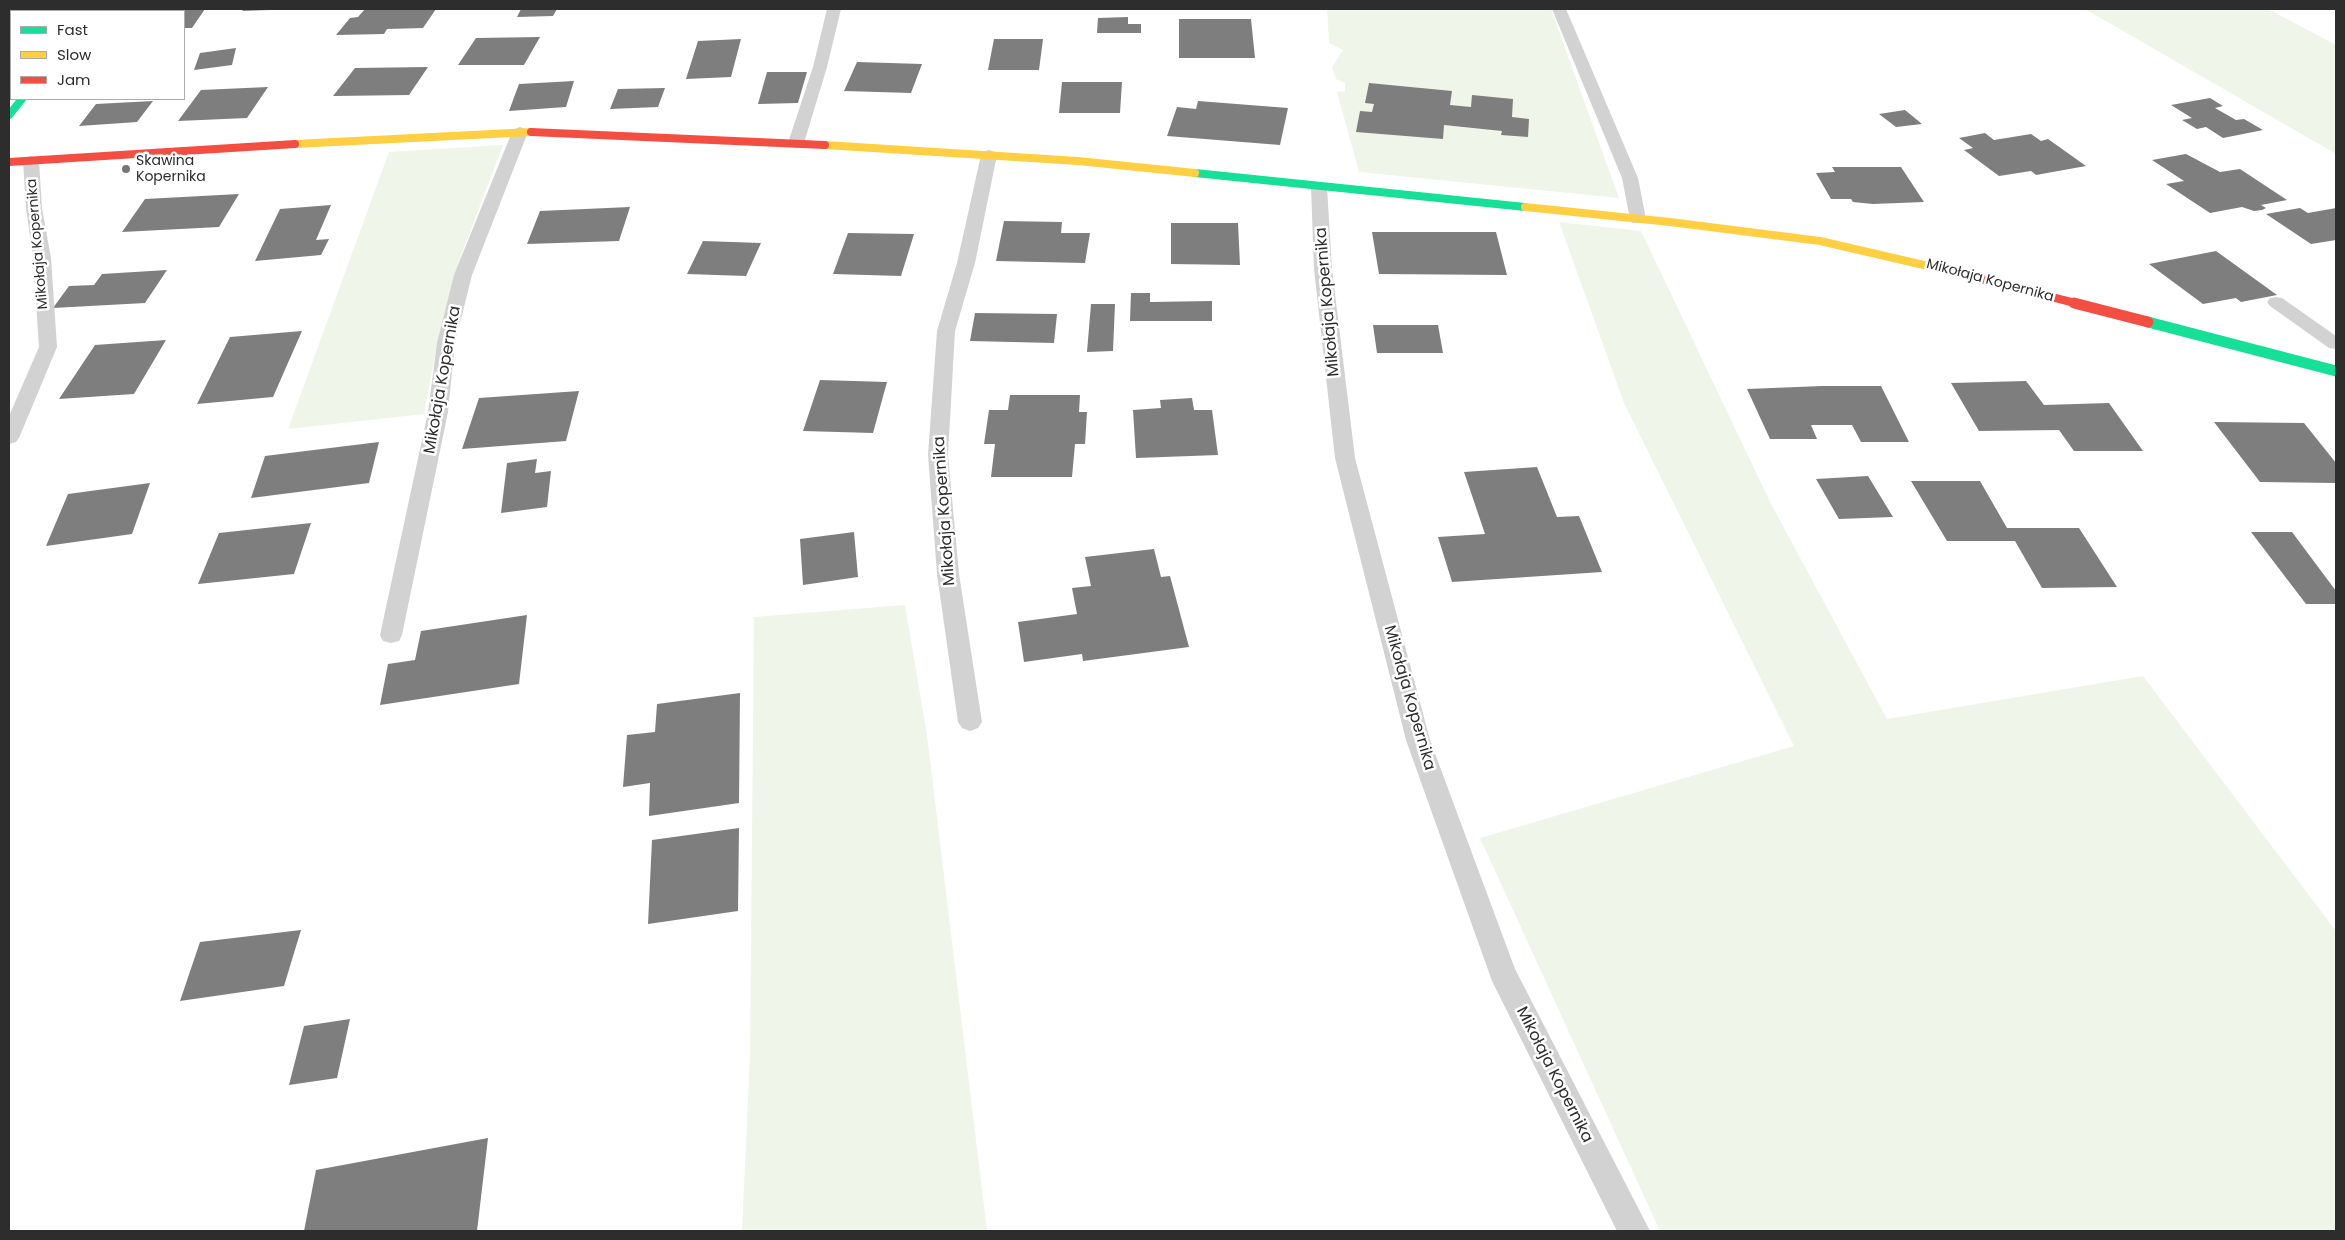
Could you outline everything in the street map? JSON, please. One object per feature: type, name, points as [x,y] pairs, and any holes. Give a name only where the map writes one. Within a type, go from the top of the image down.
[{"type":"street","name":"Mikołaja Kopernika","points":[[9,162],[372,139],[520,132],[796,143],[1078,161],[1638,219],[1820,241],[1892,256],[2336,371]]},
{"type":"lane","points":[[796,143],[820,67],[834,9]]},
{"type":"lane","points":[[1559,9],[1630,178],[1638,219]]},
{"type":"lane","name":"Mikołaja Kopernika","points":[[391,635],[438,412],[446,343],[463,276],[520,132]]},
{"type":"lane","name":"Mikołaja Kopernika","points":[[970,722],[948,574],[938,455],[946,331],[966,262],[989,155]]},
{"type":"lane","name":"Mikołaja Kopernika","points":[[9,438],[26,403],[48,347],[42,258],[34,208],[31,162]]},
{"type":"lane","name":"Mikołaja Kopernika","points":[[1319,187],[1323,269],[1345,458],[1418,740],[1502,972],[1634,1231]]},
{"type":"lane","points":[[2276,302],[2336,344]]},
{"type":"shaded area","points":[[1327,9],[1551,9],[1619,198],[1359,172],[1337,92],[1345,91],[1345,83],[1336,79],[1332,67],[1343,50],[1329,43]]},
{"type":"shaded area","points":[[2085,9],[2268,9],[2336,45],[2336,154]]},
{"type":"shaded area","points":[[503,145],[462,253],[437,345],[424,414],[288,429],[389,152]]},
{"type":"shaded area","points":[[1559,222],[1641,231],[1770,502],[1887,719],[2143,676],[2336,931],[2336,1231],[1660,1231],[1480,838],[1794,746],[1624,403]]},
{"type":"shaded area","points":[[905,605],[927,735],[987,1231],[742,1231],[750,1055],[754,617]]},
{"type":"building","points":[[205,9],[192,28],[185,28],[185,10],[169,10]]},
{"type":"building","points":[[244,9],[270,9],[270,10],[242,11]]},
{"type":"building","points":[[365,9],[436,9],[423,28],[387,29],[384,34],[336,35],[350,18],[358,17]]},
{"type":"building","points":[[521,9],[557,9],[553,16],[517,17]]},
{"type":"building","points":[[1128,17],[1128,24],[1141,24],[1141,33],[1097,33],[1098,18]]},
{"type":"building","points":[[1179,19],[1251,19],[1255,58],[1179,58]]},
{"type":"building","points":[[540,37],[524,65],[458,65],[476,38]]},
{"type":"building","points":[[741,39],[731,77],[686,79],[698,41]]},
{"type":"building","points":[[994,39],[1043,39],[1039,70],[988,70]]},
{"type":"building","points":[[236,48],[232,65],[194,70],[200,53]]},
{"type":"building","points":[[857,62],[922,64],[911,93],[844,91]]},
{"type":"building","points":[[428,67],[409,95],[333,96],[355,68]]},
{"type":"building","points":[[767,72],[807,72],[798,103],[758,104]]},
{"type":"building","points":[[574,81],[566,107],[509,111],[519,84]]},
{"type":"building","points":[[1062,82],[1122,82],[1120,113],[1059,113]]},
{"type":"building","points":[[1369,83],[1452,91],[1450,105],[1471,107],[1472,95],[1513,99],[1512,117],[1529,119],[1528,137],[1501,135],[1502,131],[1444,125],[1443,139],[1356,132],[1360,111],[1372,112],[1374,104],[1365,103]]},
{"type":"building","points":[[268,87],[247,118],[178,121],[201,90]]},
{"type":"building","points":[[665,88],[658,107],[610,109],[618,89]]},
{"type":"building","points":[[2210,98],[2223,106],[2215,108],[2236,120],[2244,119],[2263,130],[2223,138],[2206,127],[2197,129],[2182,120],[2192,118],[2171,105]]},
{"type":"building","points":[[153,101],[137,122],[79,126],[96,104]]},
{"type":"building","points":[[1198,101],[1288,108],[1280,145],[1167,136],[1177,107],[1196,109]]},
{"type":"building","points":[[1905,110],[1922,124],[1896,127],[1879,114]]},
{"type":"building","points":[[1985,133],[1994,140],[2031,134],[2041,141],[2048,139],[2086,166],[2036,175],[2031,171],[1999,176],[1964,150],[1973,148],[1959,138]]},
{"type":"building","points":[[2186,154],[2220,172],[2240,169],[2287,200],[2261,205],[2266,208],[2262,210],[2254,211],[2242,207],[2210,213],[2166,184],[2184,181],[2152,160]]},
{"type":"building","points":[[1832,167],[1901,167],[1924,202],[1873,204],[1853,202],[1851,199],[1831,199],[1816,173],[1835,172]]},
{"type":"building","points":[[239,194],[219,227],[122,232],[145,199]]},
{"type":"building","points":[[331,205],[316,240],[329,239],[321,255],[255,261],[280,209]]},
{"type":"building","points":[[630,207],[619,241],[527,244],[540,211]]},
{"type":"building","points":[[2300,208],[2308,213],[2336,208],[2336,240],[2311,244],[2266,214]]},
{"type":"building","points":[[1004,221],[1062,222],[1061,233],[1090,233],[1085,263],[996,261]]},
{"type":"building","points":[[1171,223],[1238,223],[1240,265],[1171,264]]},
{"type":"building","points":[[1372,232],[1496,232],[1507,275],[1379,274]]},
{"type":"building","points":[[848,233],[914,234],[901,276],[833,274]]},
{"type":"building","points":[[703,241],[761,243],[746,276],[687,274]]},
{"type":"building","points":[[2216,251],[2277,295],[2241,302],[2236,298],[2203,304],[2149,264]]},
{"type":"building","points":[[167,270],[145,303],[53,308],[69,286],[94,285],[102,274]]},
{"type":"building","points":[[1131,293],[1150,293],[1150,302],[1212,301],[1212,321],[1130,321]]},
{"type":"building","points":[[1091,304],[1115,304],[1113,351],[1087,352]]},
{"type":"building","points":[[975,313],[1057,314],[1054,343],[970,341]]},
{"type":"building","points":[[1373,325],[1438,325],[1443,353],[1377,353]]},
{"type":"building","points":[[302,331],[273,397],[197,404],[230,337]]},
{"type":"building","points":[[166,340],[134,394],[59,399],[95,345]]},
{"type":"building","points":[[820,380],[887,382],[873,433],[803,431]]},
{"type":"building","points":[[2026,381],[2044,405],[2109,403],[2143,451],[2074,451],[2059,430],[1979,431],[1951,383]]},
{"type":"building","points":[[1881,386],[1909,442],[1861,442],[1852,425],[1811,425],[1817,439],[1770,439],[1747,389]]},
{"type":"building","points":[[579,391],[566,441],[462,449],[479,398]]},
{"type":"building","points":[[1010,395],[1080,395],[1079,412],[1087,412],[1085,444],[1075,444],[1072,477],[991,477],[995,444],[984,444],[989,410],[1008,410]]},
{"type":"building","points":[[1192,398],[1194,410],[1212,410],[1218,455],[1136,458],[1133,410],[1161,408],[1160,400]]},
{"type":"building","points":[[2214,422],[2304,423],[2336,463],[2336,483],[2260,482]]},
{"type":"building","points":[[379,442],[369,483],[251,498],[265,456]]},
{"type":"building","points":[[537,459],[535,473],[551,471],[547,507],[501,513],[507,463]]},
{"type":"building","points":[[1537,467],[1557,517],[1579,516],[1602,572],[1452,582],[1438,537],[1485,534],[1464,472]]},
{"type":"building","points":[[1868,476],[1893,517],[1839,519],[1816,479]]},
{"type":"building","points":[[1911,481],[1980,481],[2007,528],[2079,528],[2117,587],[2042,588],[2015,541],[1947,541]]},
{"type":"building","points":[[150,483],[132,534],[46,546],[68,494]]},
{"type":"building","points":[[311,523],[294,574],[198,584],[219,533]]},
{"type":"building","points":[[854,532],[858,577],[803,585],[800,539]]},
{"type":"building","points":[[2251,532],[2292,532],[2336,591],[2336,604],[2306,604]]},
{"type":"building","points":[[1154,549],[1161,577],[1170,576],[1189,647],[1083,661],[1082,654],[1024,662],[1018,622],[1077,614],[1072,588],[1091,586],[1085,557]]},
{"type":"building","points":[[527,615],[519,684],[380,705],[388,664],[415,660],[421,631]]},
{"type":"building","points":[[740,693],[739,803],[649,816],[650,783],[623,787],[627,735],[655,732],[657,704]]},
{"type":"building","points":[[739,828],[738,911],[648,924],[652,840]]},
{"type":"building","points":[[301,930],[284,986],[180,1001],[200,942]]},
{"type":"building","points":[[350,1019],[337,1078],[289,1085],[304,1026]]},
{"type":"building","points":[[488,1138],[477,1231],[304,1231],[316,1170]]},
{"type":"traffic: fast","points":[[9,115],[21,100]]},
{"type":"traffic: fast","points":[[1195,173],[1525,207]]},
{"type":"traffic: fast","points":[[2148,322],[2336,371]]},
{"type":"traffic: slow","points":[[295,144],[531,132]]},
{"type":"traffic: slow","points":[[825,145],[1078,161],[1195,173]]},
{"type":"traffic: slow","points":[[1525,207],[1670,222],[1820,241],[1941,269]]},
{"type":"traffic: jam","points":[[531,132],[825,145]]},
{"type":"traffic: jam","points":[[9,162],[295,144]]},
{"type":"traffic: jam","points":[[1941,269],[2148,322]]},
{"type":"place","name":"Skawina Kopernika","points":[[126,169]]}]
